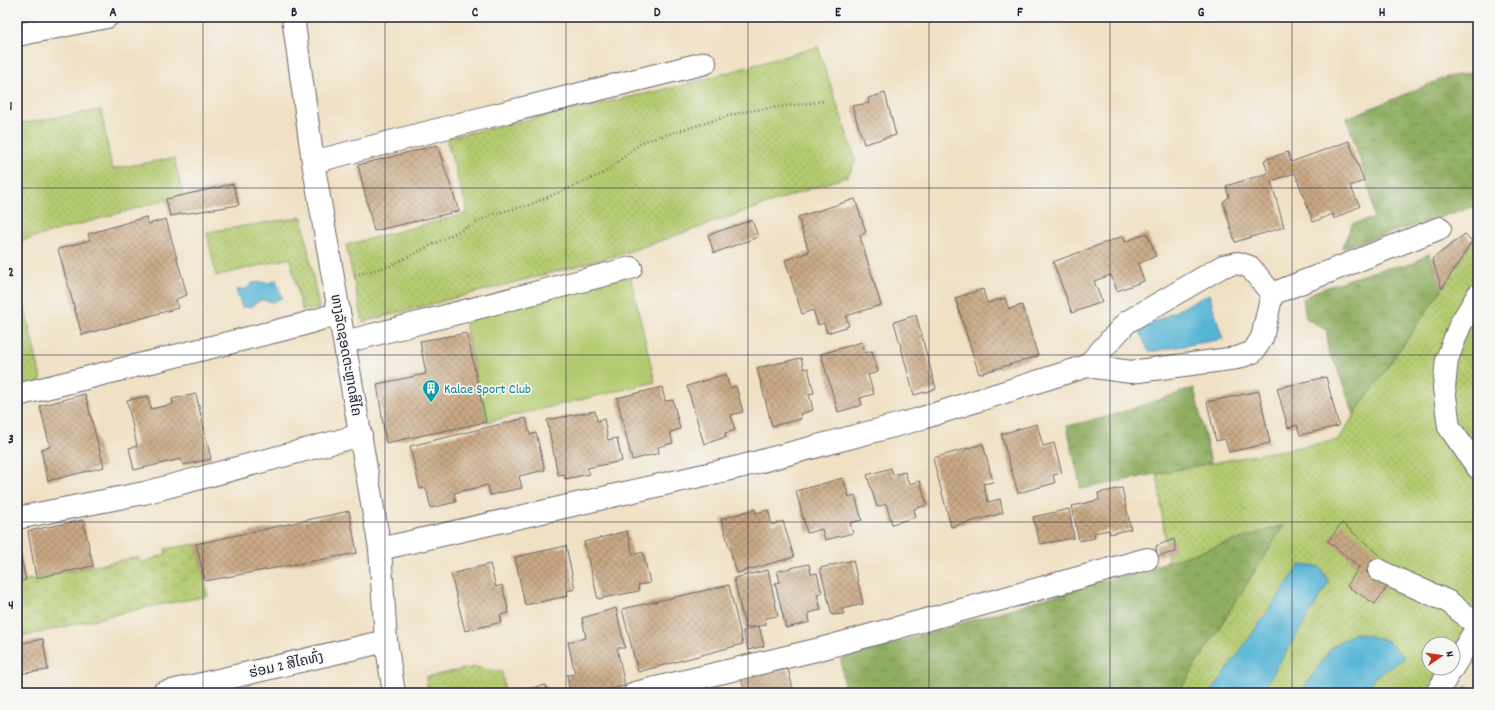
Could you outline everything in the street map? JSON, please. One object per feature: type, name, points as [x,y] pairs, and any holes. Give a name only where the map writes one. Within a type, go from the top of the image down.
[{"type":"street","points":[[17,35],[107,17]]},
{"type":"street","name":"ທາງລັດຊອດຕະຫຼາດສີໄຄ","points":[[293,17],[313,162],[380,549],[386,641],[394,693]]},
{"type":"street","points":[[313,162],[704,63]]},
{"type":"street","points":[[1272,294],[1440,228]]},
{"type":"street","points":[[1087,366],[1127,322],[1223,266],[1238,263],[1250,267],[1272,294]]},
{"type":"street","points":[[345,342],[631,268]]},
{"type":"street","points":[[380,549],[746,465],[916,420],[1087,366],[1131,372],[1237,358],[1253,352],[1262,338],[1272,294]]},
{"type":"street","points":[[1478,295],[1460,325],[1447,359],[1444,388],[1449,427],[1478,468]]},
{"type":"street","points":[[17,395],[301,325],[339,314]]},
{"type":"street","points":[[17,518],[144,493],[361,435]]},
{"type":"street","points":[[635,693],[820,649],[1147,559]]},
{"type":"street","points":[[1379,570],[1449,602],[1478,626],[1461,654]]},
{"type":"street","name":"ຮ່ອມ 2 ສີໄຄທົ່ງ","points":[[163,693],[235,685],[386,641]]},
{"type":"street","points":[[1437,693],[1447,676]]},
{"type":"path","points":[[334,281],[390,266],[493,214],[528,205],[604,173],[642,142],[742,112],[824,101]]},
{"type":"green space","points":[[818,47],[856,161],[848,176],[619,255],[363,322],[346,245],[468,213],[446,138],[684,85]]},
{"type":"green space","points":[[1478,72],[1478,205],[1342,248],[1352,224],[1374,218],[1371,195],[1347,118],[1447,77]]},
{"type":"green space","points":[[101,110],[112,169],[174,158],[183,195],[17,242],[17,124]]},
{"type":"green space","points":[[302,217],[319,309],[302,310],[290,258],[216,276],[207,232]]},
{"type":"green space","points":[[1478,231],[1478,608],[1461,636],[1421,636],[1421,676],[1436,676],[1426,693],[1178,693],[1284,525],[1168,562],[1157,473],[1338,440],[1462,258]]},
{"type":"green space","points":[[1430,253],[1442,289],[1354,415],[1336,365],[1328,352],[1327,331],[1306,318],[1303,299],[1314,292],[1341,282],[1382,269],[1412,264]]},
{"type":"green space","points":[[17,276],[44,394],[17,402]]},
{"type":"green space","points":[[630,276],[655,382],[486,422],[463,314]]},
{"type":"green space","points":[[1194,388],[1211,463],[1081,489],[1067,426],[1107,417]]},
{"type":"green space","points":[[1284,525],[1178,693],[845,693],[841,659],[1168,562]]},
{"type":"green space","points":[[196,544],[208,596],[143,608],[17,638],[17,582],[138,557],[141,563],[166,554],[165,549]]},
{"type":"green space","points":[[475,667],[502,672],[505,693],[428,693],[426,677]]},
{"type":"water","points":[[276,280],[282,298],[273,302],[261,300],[250,307],[242,307],[236,290],[247,289],[252,283],[269,283]]},
{"type":"water","points":[[1209,294],[1223,339],[1149,352],[1139,330]]},
{"type":"water","points":[[1300,565],[1320,567],[1329,582],[1261,693],[1211,693]]},
{"type":"water","points":[[1354,633],[1386,640],[1405,658],[1375,677],[1365,693],[1300,693],[1332,647]]},
{"type":"building","points":[[885,93],[896,135],[864,144],[852,106],[869,103],[868,98]]},
{"type":"building","points":[[1349,141],[1364,181],[1350,186],[1360,206],[1334,219],[1333,214],[1313,222],[1295,173],[1271,181],[1284,227],[1235,242],[1223,202],[1229,197],[1226,186],[1268,173],[1264,160],[1288,152],[1291,162]]},
{"type":"building","points":[[437,145],[459,211],[374,231],[358,165]]},
{"type":"building","points":[[233,184],[239,205],[170,216],[166,199]]},
{"type":"building","points":[[855,199],[866,232],[860,236],[881,305],[846,316],[849,326],[827,333],[824,323],[818,325],[813,310],[802,314],[785,260],[809,252],[798,217]]},
{"type":"building","points":[[146,217],[148,224],[166,219],[187,295],[176,299],[178,308],[82,335],[58,249],[90,240],[88,234]]},
{"type":"building","points":[[752,220],[758,237],[714,253],[708,235]]},
{"type":"building","points":[[1147,233],[1156,256],[1138,264],[1144,281],[1117,291],[1111,275],[1094,281],[1102,302],[1072,313],[1053,262],[1123,236],[1125,242]]},
{"type":"building","points":[[1465,234],[1472,241],[1442,289],[1432,259]]},
{"type":"building","points":[[983,289],[987,303],[1005,298],[1009,309],[1022,305],[1038,356],[979,374],[955,298]]},
{"type":"building","points":[[916,315],[936,389],[914,395],[894,322]]},
{"type":"building","name":"Kalae Sport Club","points":[[467,333],[486,422],[386,443],[377,384],[426,374],[420,341]]},
{"type":"building","points":[[862,342],[865,353],[872,351],[878,372],[868,375],[874,394],[860,398],[862,405],[838,412],[821,354]]},
{"type":"building","points":[[801,358],[804,369],[808,368],[814,393],[809,394],[813,410],[800,414],[801,419],[772,426],[757,368]]},
{"type":"building","points":[[726,374],[730,388],[736,386],[743,412],[731,415],[735,430],[725,433],[726,437],[704,444],[687,386]]},
{"type":"building","points":[[1326,377],[1339,426],[1300,435],[1297,425],[1288,428],[1277,388]]},
{"type":"building","points":[[662,387],[665,401],[673,400],[680,429],[670,432],[673,443],[658,447],[659,453],[632,460],[617,398]]},
{"type":"building","points":[[1259,391],[1270,443],[1229,452],[1225,439],[1216,441],[1207,402]]},
{"type":"building","points":[[85,394],[104,467],[48,481],[41,449],[50,447],[40,406]]},
{"type":"building","points":[[196,394],[211,459],[183,465],[181,459],[134,470],[129,448],[137,446],[127,400],[148,396],[151,409],[173,404],[172,399]]},
{"type":"building","points":[[595,411],[597,421],[604,419],[608,440],[617,438],[622,461],[587,468],[590,474],[565,479],[564,474],[558,475],[547,420]]},
{"type":"building","points":[[526,418],[530,435],[536,433],[545,470],[519,476],[522,488],[490,495],[488,485],[454,493],[456,502],[431,508],[426,488],[420,489],[410,446]]},
{"type":"building","points":[[1037,424],[1043,446],[1054,443],[1062,473],[1053,475],[1055,483],[1018,493],[1001,434]]},
{"type":"building","points":[[983,444],[993,482],[983,484],[988,502],[1000,499],[1003,513],[951,527],[933,458]]},
{"type":"building","points":[[891,468],[893,475],[905,472],[909,484],[920,481],[927,505],[914,509],[916,517],[892,524],[886,504],[877,507],[867,475]]},
{"type":"building","points":[[843,478],[849,497],[855,495],[862,520],[850,523],[853,533],[825,540],[822,529],[807,533],[796,491]]},
{"type":"building","points":[[1122,488],[1131,529],[1110,534],[1109,530],[1094,533],[1095,538],[1079,541],[1072,506],[1099,500],[1098,493]]},
{"type":"building","points":[[755,509],[756,513],[768,510],[772,525],[783,521],[794,557],[737,573],[721,519]]},
{"type":"building","points":[[1069,509],[1074,538],[1040,544],[1033,517]]},
{"type":"building","points":[[349,511],[357,553],[205,581],[196,544]]},
{"type":"building","points":[[83,520],[93,566],[36,578],[28,531]]},
{"type":"building","points":[[1342,523],[1381,556],[1366,572],[1387,587],[1375,604],[1347,586],[1359,567],[1328,541]]},
{"type":"building","points":[[627,531],[633,555],[643,552],[650,583],[638,585],[639,591],[598,599],[584,542]]},
{"type":"building","points":[[17,538],[26,580],[17,582]]},
{"type":"building","points":[[1174,539],[1176,552],[1157,556],[1156,546]]},
{"type":"building","points":[[566,546],[575,589],[567,591],[568,596],[525,605],[515,557]]},
{"type":"building","points":[[853,560],[863,604],[842,609],[844,614],[832,615],[820,568]]},
{"type":"building","points":[[490,564],[496,587],[502,585],[509,613],[500,615],[502,622],[465,631],[451,574]]},
{"type":"building","points":[[809,564],[811,574],[817,573],[822,593],[817,594],[821,610],[808,613],[810,622],[786,628],[775,583],[780,582],[777,571]]},
{"type":"building","points":[[768,570],[778,616],[765,618],[766,625],[745,628],[734,578]]},
{"type":"building","points":[[729,585],[743,644],[638,672],[622,609]]},
{"type":"building","points":[[616,608],[625,648],[617,648],[625,686],[610,689],[611,693],[570,693],[567,675],[575,674],[568,642],[586,638],[582,618]]},
{"type":"building","points":[[759,626],[764,646],[748,650],[743,631]]},
{"type":"building","points":[[43,639],[48,670],[17,674],[17,644]]},
{"type":"building","points":[[788,669],[794,693],[745,693],[741,678]]},
{"type":"building","points":[[546,685],[548,693],[516,693],[515,691]]},
{"type":"building","points":[[705,688],[706,693],[689,693]]},
{"type":"waterway","points":[[1467,690],[1470,693]]},
{"type":"place","name":"Kalae Sport Club","points":[[431,403]]}]
